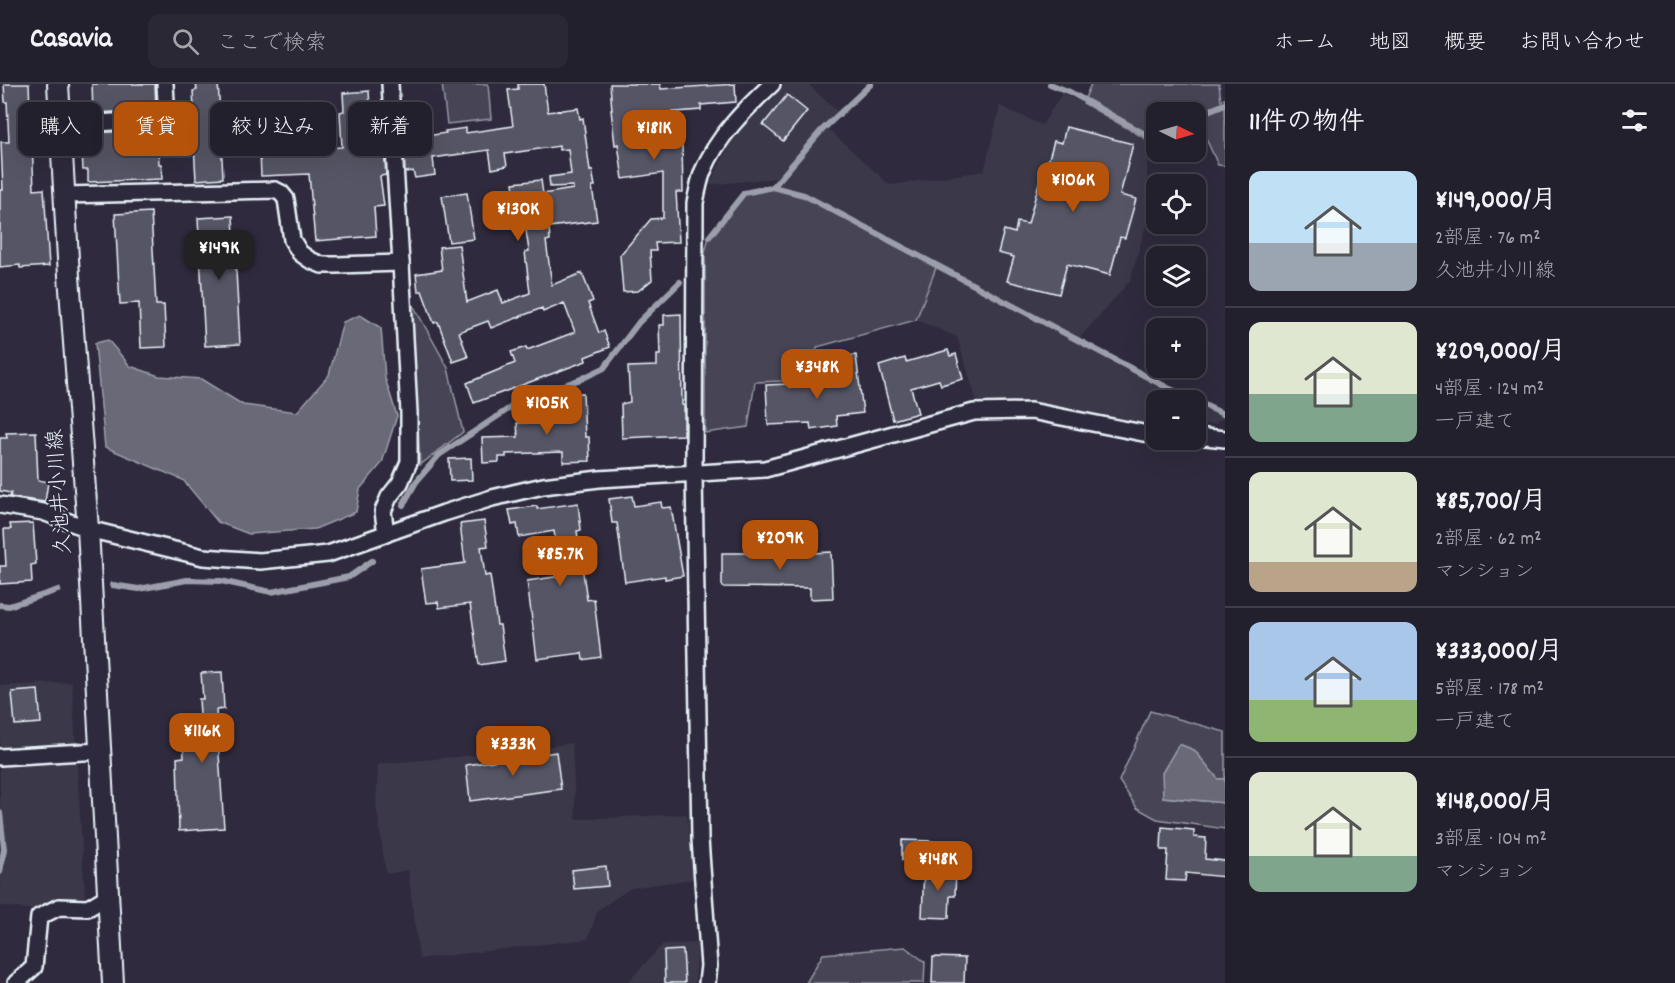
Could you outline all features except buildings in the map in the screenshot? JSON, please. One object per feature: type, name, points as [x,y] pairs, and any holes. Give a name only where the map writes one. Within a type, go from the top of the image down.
[{"type":"street","name":"久池井小川線","points":[[58,84],[59,102]]},
{"type":"street","points":[[102,123],[167,119],[165,84]]},
{"type":"street","points":[[386,534],[383,511],[388,497],[400,483],[409,462],[409,413],[390,84]]},
{"type":"street","points":[[707,983],[709,966],[700,860],[694,474],[695,203],[702,172],[720,139],[751,103],[772,84]]},
{"type":"street","name":"久池井小川線","points":[[62,156],[88,529],[113,983]]},
{"type":"street","points":[[65,195],[275,190],[286,199],[292,240],[300,253],[310,260],[322,265],[401,263]]},
{"type":"street","points":[[0,505],[43,512],[88,529],[203,557],[260,561],[328,554],[444,513],[492,498],[543,486],[599,479],[765,469],[975,412],[1031,411],[1146,433]]},
{"type":"street","points":[[1206,437],[1225,439]]},
{"type":"street","points":[[0,757],[100,751]]},
{"type":"street","points":[[16,983],[34,967],[39,917],[59,907],[88,908],[108,896]]},
{"type":"shaded area","points":[[442,84],[488,84],[491,119],[447,124]]},
{"type":"shaded area","points":[[785,84],[808,84],[838,112],[824,125],[890,185],[984,171],[1000,106],[1042,125],[1062,93],[1146,139],[1146,225],[1130,281],[1078,340],[1146,375],[1146,378],[1152,378],[1176,390],[1146,390],[1146,425],[1042,403],[977,402],[957,337],[916,320],[937,266],[804,195],[773,187],[776,178],[709,185],[741,122]]},
{"type":"shaded area","points":[[1091,84],[1219,84],[1221,101],[1225,98],[1225,166],[1218,165],[1206,138],[1206,102],[1146,102],[1146,139],[1083,103]]},
{"type":"shaded area","points":[[773,187],[804,195],[937,265],[916,320],[817,347],[813,380],[755,382],[748,427],[705,433],[705,252],[709,237],[744,193]]},
{"type":"shaded area","points":[[412,303],[448,368],[463,432],[420,465]]},
{"type":"shaded area","points":[[1206,406],[1225,415],[1215,424],[1206,424]]},
{"type":"shaded area","points":[[72,682],[85,896],[55,901],[44,911],[0,906],[0,872],[4,849],[0,813],[0,686]]},
{"type":"shaded area","points":[[1150,711],[1225,732],[1225,779],[1218,779],[1194,750],[1163,797],[1225,803],[1225,829],[1157,819],[1137,808],[1119,781]]},
{"type":"shaded area","points":[[572,743],[576,819],[687,814],[693,879],[631,888],[598,910],[588,939],[419,959],[408,870],[386,874],[376,805],[378,764],[508,752]]},
{"type":"shaded area","points":[[698,943],[695,983],[627,983],[663,944]]},
{"type":"shaded area","points":[[905,947],[925,962],[924,983],[806,983],[823,954]]},
{"type":"water","points":[[360,315],[381,328],[385,378],[397,416],[382,463],[360,489],[356,512],[315,529],[249,534],[218,522],[183,480],[105,447],[95,343],[108,340],[130,366],[159,376],[201,379],[243,405],[297,412],[329,375],[343,322]]},
{"type":"water","points":[[1179,744],[1194,750],[1218,779],[1225,779],[1225,803],[1163,797],[1162,773]]},
{"type":"waterway","points":[[773,187],[821,131],[871,84]]},
{"type":"waterway","points":[[1050,84],[1070,92],[1146,134]]},
{"type":"waterway","points":[[1206,112],[1225,104]]},
{"type":"waterway","points":[[709,237],[744,193],[773,187],[804,195],[1172,390]]},
{"type":"waterway","points":[[403,505],[416,482],[439,455],[522,400],[581,379],[604,368],[639,322],[680,282]]},
{"type":"waterway","points":[[1206,406],[1225,415]]},
{"type":"waterway","points":[[112,585],[139,589],[187,580],[221,581],[271,592],[349,577],[372,561]]},
{"type":"waterway","points":[[0,605],[9,606],[58,590]]},
{"type":"waterway","points":[[0,813],[4,849],[0,872]]}]
